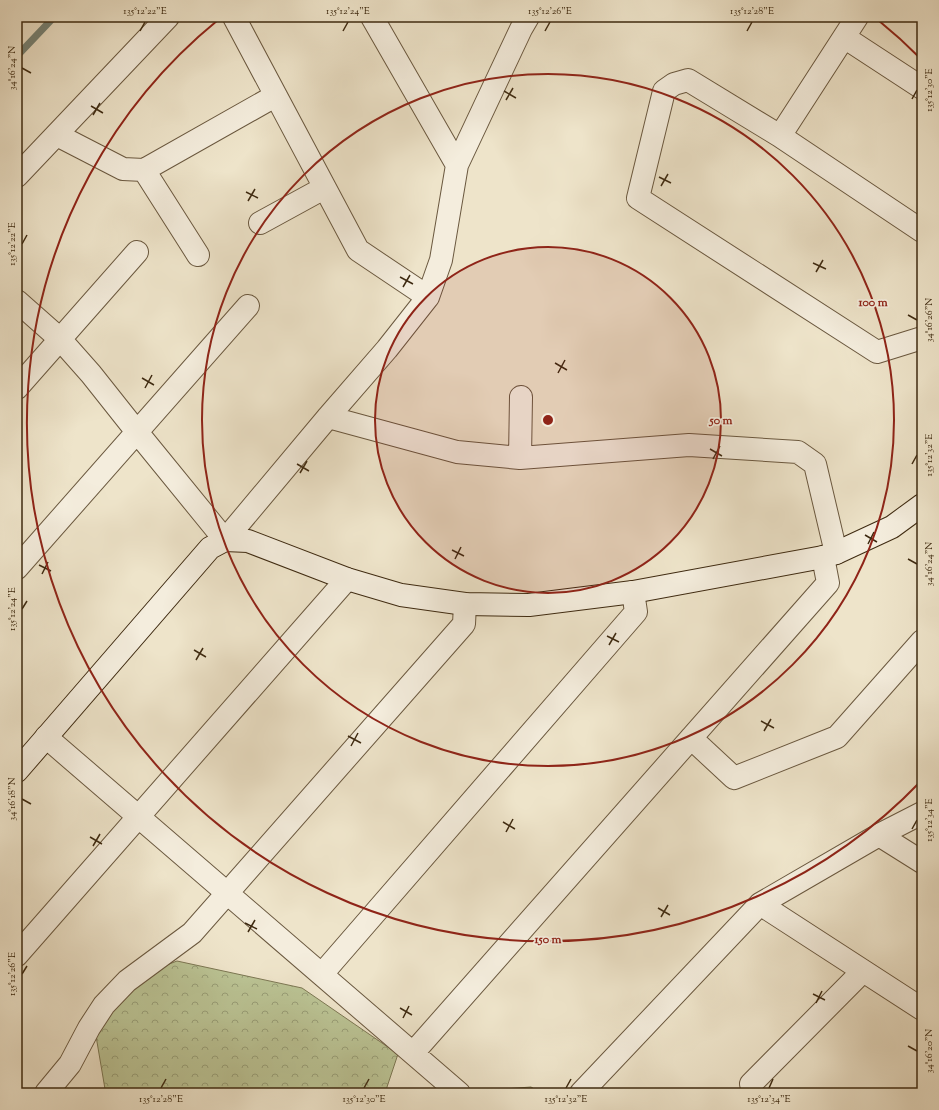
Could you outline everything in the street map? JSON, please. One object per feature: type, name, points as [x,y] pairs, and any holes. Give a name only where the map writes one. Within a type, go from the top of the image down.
[{"type":"street","points":[[17,176],[168,17]]},
{"type":"street","points":[[234,17],[358,250],[428,297]]},
{"type":"street","points":[[372,17],[457,164]]},
{"type":"street","points":[[780,136],[857,17]]},
{"type":"street","points":[[17,771],[210,548],[225,540],[387,349],[428,297],[441,260],[457,164],[521,21]]},
{"type":"street","points":[[844,37],[922,88]]},
{"type":"street","points":[[922,231],[780,136],[688,80],[674,84],[664,91],[638,198],[877,352],[922,338]]},
{"type":"street","points":[[56,135],[124,169],[144,170],[275,96]]},
{"type":"street","points":[[144,170],[198,255]]},
{"type":"street","points":[[260,223],[324,188]]},
{"type":"street","points":[[17,388],[136,252]]},
{"type":"street","points":[[17,301],[60,339],[91,374],[225,540],[248,541],[347,579],[401,595],[465,604],[529,605],[633,592],[830,555],[892,527],[922,505]]},
{"type":"street","points":[[17,568],[248,306]]},
{"type":"street","points":[[520,458],[521,397]]},
{"type":"street","points":[[328,417],[457,452],[520,458],[689,445],[798,452],[815,464],[830,555],[828,583],[413,1053]]},
{"type":"street","points":[[17,955],[347,579]]},
{"type":"street","points":[[322,974],[636,612],[633,592]]},
{"type":"street","points":[[46,1093],[70,1064],[89,1028],[104,1005],[127,982],[192,933],[464,624],[465,604]]},
{"type":"street","points":[[691,738],[734,778],[837,737],[922,642]]},
{"type":"street","points":[[46,737],[460,1093]]},
{"type":"street","points":[[581,1093],[760,904],[879,835],[922,813]]},
{"type":"street","points":[[879,835],[922,862]]},
{"type":"street","points":[[760,904],[922,1009]]},
{"type":"street","points":[[752,1090],[862,971]]},
{"type":"green space","points":[[177,961],[302,988],[398,1054],[385,1093],[108,1093],[105,1089],[96,1036],[138,976]]},
{"type":"green space","points":[[531,1087],[541,1093],[489,1093],[491,1090]]},
{"type":"waterway","points":[[17,56],[54,17]]}]
